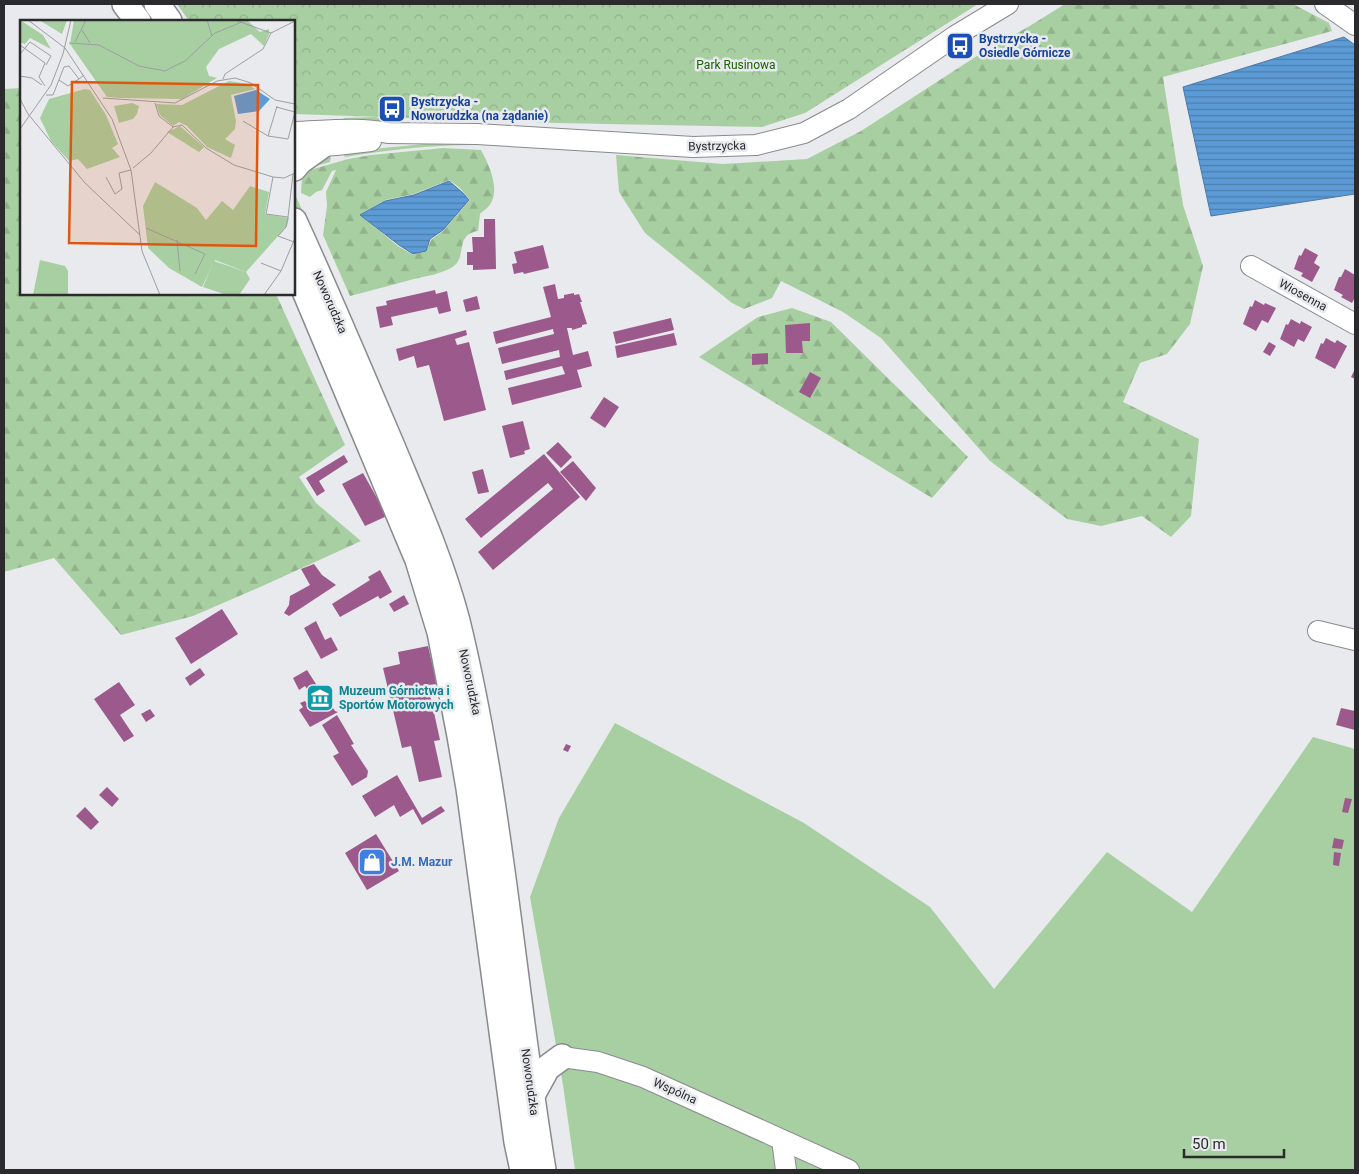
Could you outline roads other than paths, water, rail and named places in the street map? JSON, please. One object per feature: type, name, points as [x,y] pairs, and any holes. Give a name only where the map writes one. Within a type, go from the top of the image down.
[{"type":"main road","points":[[125,4],[137,20]]},
{"type":"main road","points":[[157,4],[168,20]]},
{"type":"main road","points":[[295,167],[300,161],[322,146]]},
{"type":"main road","name":"Noworudzka","points":[[295,223],[343,330],[423,520],[437,555],[456,619],[474,698],[492,802],[531,1097],[543,1170]]},
{"type":"main road","name":"Noworudzka","points":[[295,267],[418,560],[440,632],[469,788],[517,1142],[523,1170]]},
{"type":"main road","points":[[523,1035],[536,1050],[562,1057]]},
{"type":"main road","points":[[531,1097],[547,1068],[562,1057]]},
{"type":"street","name":"Bystrzycka","points":[[295,132],[336,130],[388,133],[477,134],[693,147],[756,145],[804,132],[849,109],[955,36],[1008,4]]},
{"type":"street","points":[[1325,4],[1355,25]]},
{"type":"street","name":"Bystrzycka","points":[[295,148],[373,140],[388,133]]},
{"type":"street","name":"Wiosenna","points":[[1251,266],[1355,324]]},
{"type":"street","points":[[1318,631],[1355,640]]},
{"type":"street","name":"Wspólna","points":[[562,1057],[598,1062],[643,1077],[849,1170]]},
{"type":"street","points":[[782,1140],[786,1170]]},
{"type":"water","points":[[1344,37],[1355,45],[1355,194],[1211,216],[1183,87]]},
{"type":"water","points":[[449,181],[469,200],[443,230],[430,239],[426,251],[413,254],[360,215],[385,201],[414,195]]},
{"type":"place","name":"Bystrzycka - Osiedle Górnicze","points":[[960,46]]},
{"type":"place","name":"Bystrzycka - Noworudzka (na żądanie)","points":[[392,109]]},
{"type":"place","name":"Muzeum Górnictwa i Sportów Motorowych","points":[[320,698]]},
{"type":"place","name":"J.M. Mazur","points":[[372,862]]},
{"type":"park label","name":"Park Rusinowa","points":[[736,65]]}]
